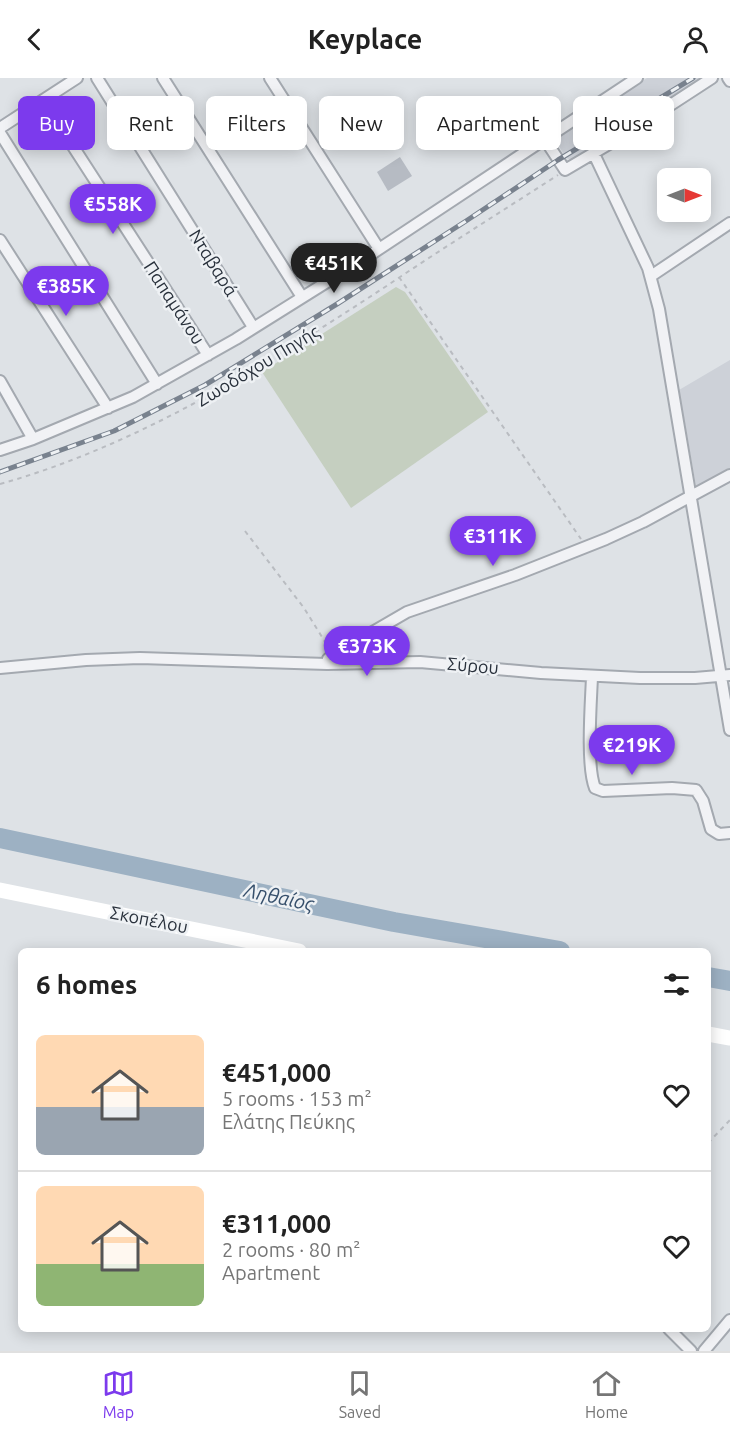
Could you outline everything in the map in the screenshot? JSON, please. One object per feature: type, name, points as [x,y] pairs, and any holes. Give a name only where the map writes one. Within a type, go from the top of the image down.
[{"type":"main road","name":"Σκοπέλου","points":[[0,890],[284,948]]},
{"type":"main road","points":[[711,1035],[730,1038]]},
{"type":"street","points":[[49,96],[77,78]]},
{"type":"street","name":"Νταβαρά","points":[[97,78],[253,327]]},
{"type":"street","points":[[163,78],[302,297]]},
{"type":"street","points":[[270,78],[379,249]]},
{"type":"street","points":[[561,127],[637,78]]},
{"type":"street","points":[[552,150],[565,170],[594,154],[712,78]]},
{"type":"street","points":[[0,128],[18,116]]},
{"type":"street","points":[[0,133],[157,384]]},
{"type":"street","name":"Παπαμάνου","points":[[75,150],[208,355]]},
{"type":"street","points":[[0,450],[108,408],[208,355],[379,249],[526,150]]},
{"type":"street","points":[[594,154],[651,276],[659,309],[725,676],[730,730]]},
{"type":"street","points":[[651,276],[730,223]]},
{"type":"street","points":[[0,240],[108,408]]},
{"type":"street","points":[[0,381],[33,439]]},
{"type":"street","points":[[330,660],[407,612],[515,575],[625,531],[730,475]]},
{"type":"street","name":"Σύρου","points":[[0,668],[118,658],[330,660],[427,662],[592,677],[725,676]]},
{"type":"street","points":[[592,677],[591,759],[596,788],[603,791],[696,789],[703,801],[711,829],[719,834],[730,833]]},
{"type":"street","points":[[704,1351],[730,1320]]},
{"type":"street","points":[[672,1332],[690,1351]]},
{"type":"path","name":"Ζωοδόχου Πηγής","points":[[0,484],[87,454],[188,408],[290,348],[565,170]]},
{"type":"path","points":[[399,277],[586,547]]},
{"type":"path","points":[[245,531],[304,608],[330,660]]},
{"type":"path","points":[[711,1140],[730,1120]]},
{"type":"shaded area","points":[[647,78],[707,78],[674,98],[674,96],[619,96]]},
{"type":"shaded area","points":[[573,126],[573,150],[588,150],[572,160],[566,158],[561,150],[561,134]]},
{"type":"shaded area","points":[[730,360],[730,468],[696,486],[679,390]]},
{"type":"green space","points":[[396,287],[405,292],[488,412],[351,508],[262,372]]},
{"type":"building","points":[[400,157],[412,176],[388,191],[377,172]]},
{"type":"waterway","name":"Ληθαίος","points":[[0,838],[394,922],[543,948]]},
{"type":"waterway","name":"Ληθαίος","points":[[711,978],[730,981]]},
{"type":"railway","points":[[0,472],[114,431],[205,385],[337,304],[558,160],[693,78]]}]
